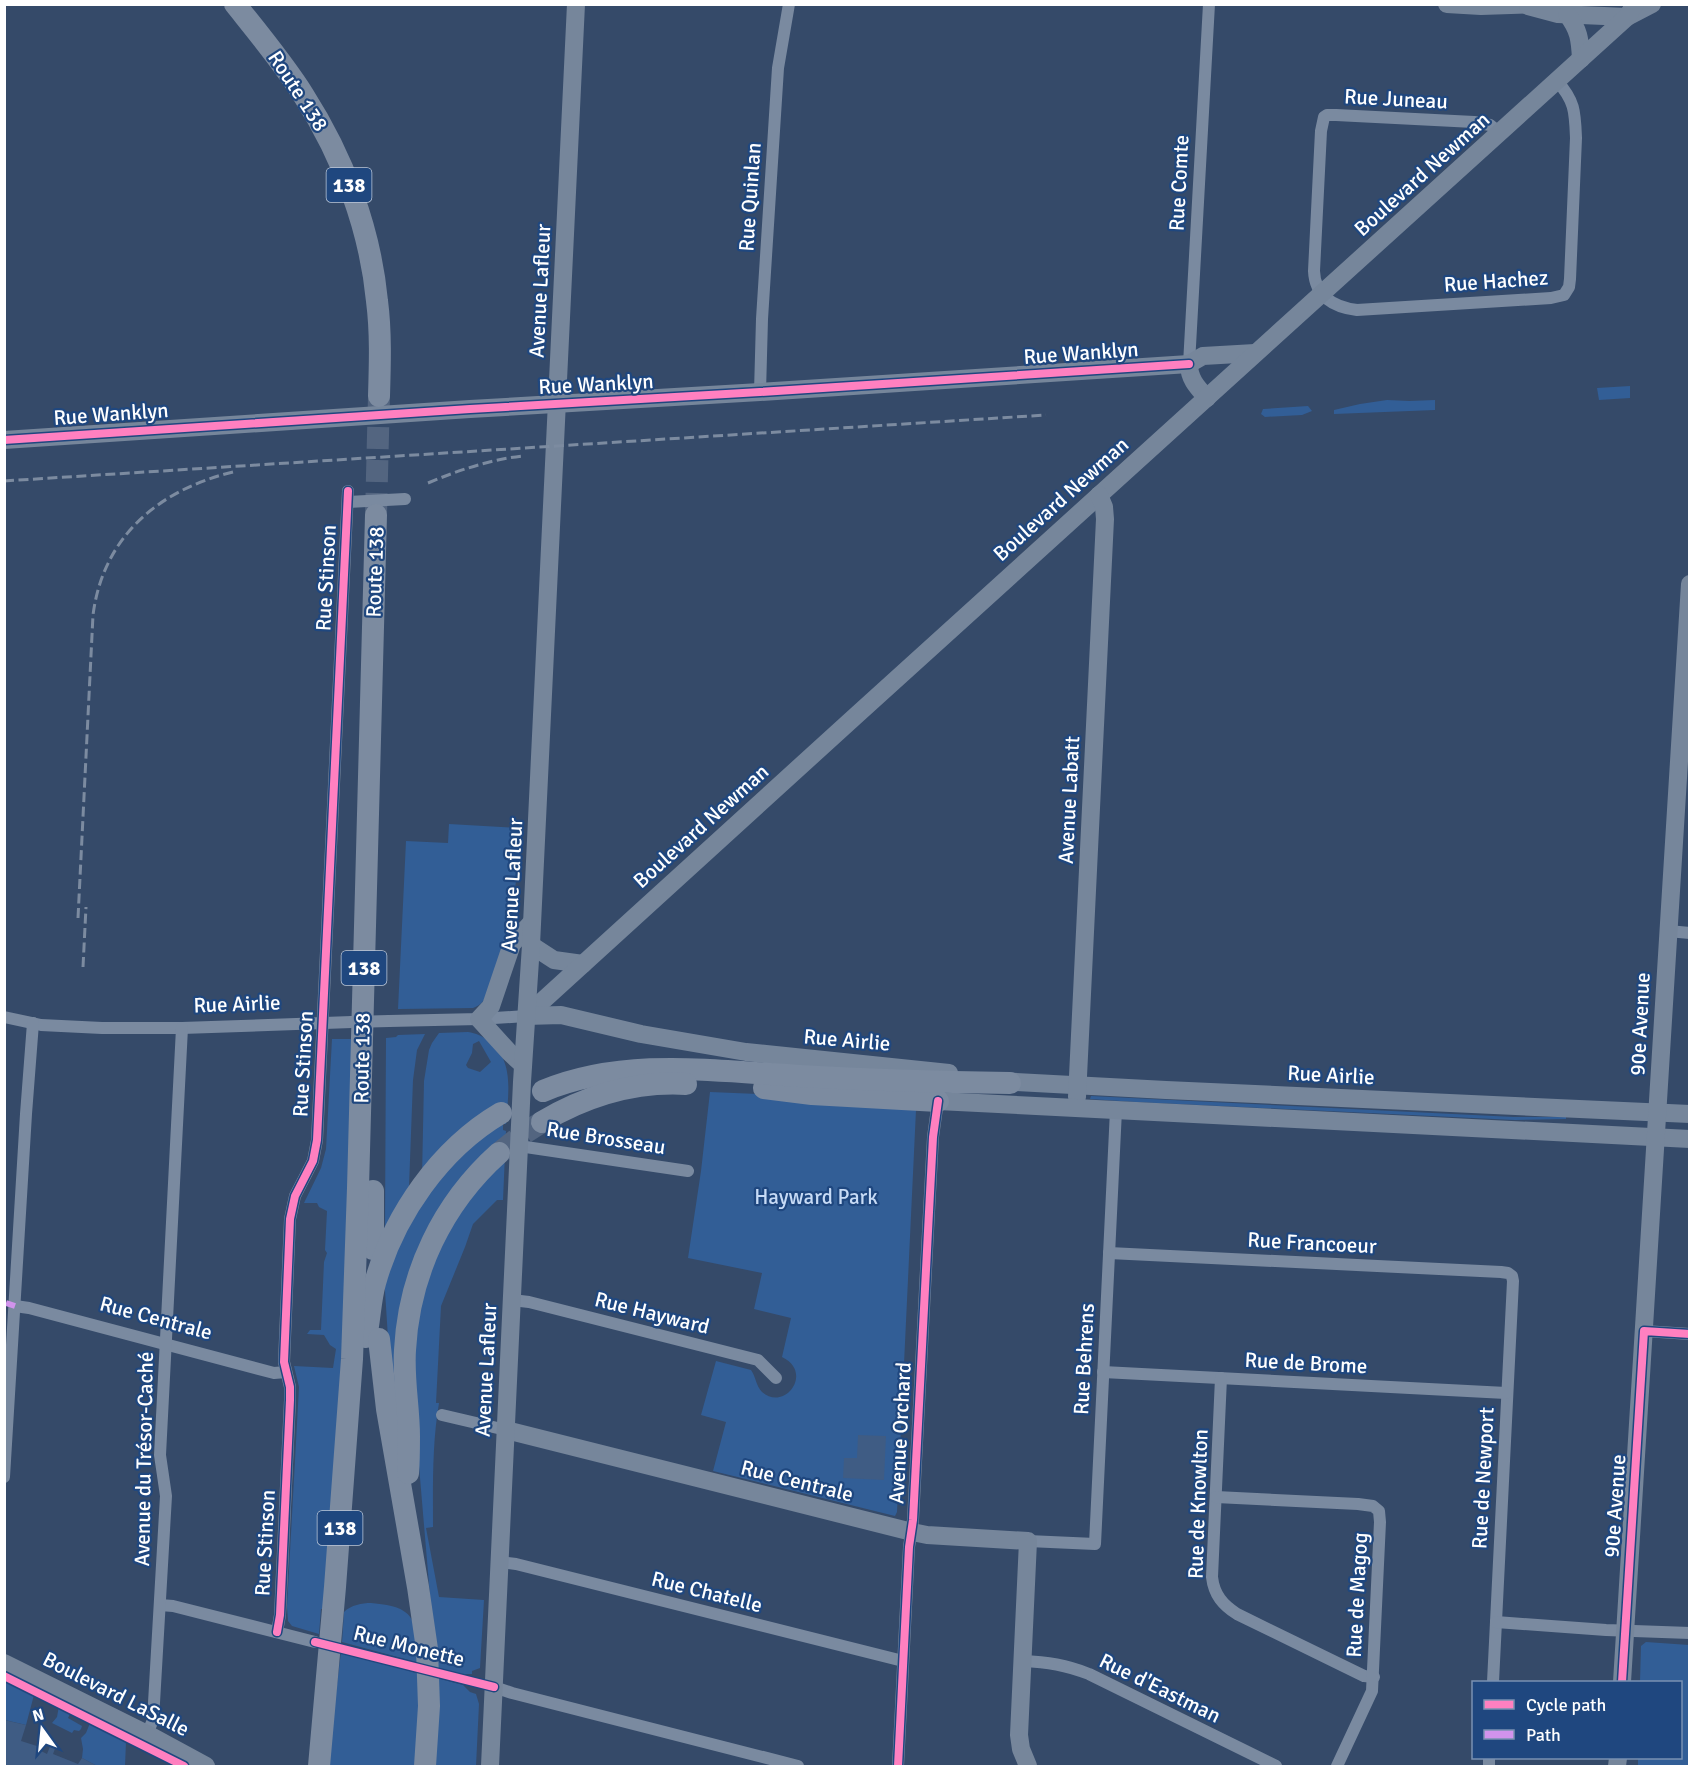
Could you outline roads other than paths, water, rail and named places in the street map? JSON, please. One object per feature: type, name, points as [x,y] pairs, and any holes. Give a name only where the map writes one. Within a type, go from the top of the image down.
[{"type":"highway","name":"Route 138","points":[[235,4],[303,94],[323,127],[348,181],[364,233],[376,289],[386,396],[395,330],[390,280],[366,186],[344,135],[318,89],[255,4]]},
{"type":"highway","name":"Route 138","points":[[373,1249],[390,510]]},
{"type":"highway","name":"Route 138","points":[[348,1421],[390,510]]},
{"type":"highway","points":[[543,1091],[594,1075],[645,1069],[924,1082],[1010,1083]]},
{"type":"highway","points":[[542,1122],[564,1109],[605,1094],[633,1087],[660,1084],[747,1087],[812,1094],[938,1101]]},
{"type":"highway","points":[[348,1421],[367,1333],[374,1286],[397,1227],[416,1195],[440,1164],[468,1137],[501,1113]]},
{"type":"highway","points":[[407,1526],[409,1436],[405,1351],[413,1292],[421,1266],[444,1218],[465,1187],[486,1164],[509,1150]]},
{"type":"highway","points":[[379,1339],[387,1409],[422,1613],[428,1671],[429,1713],[425,1767]]},
{"type":"highway","name":"138","points":[[319,1767],[325,1645],[348,1421]]},
{"type":"main road","name":"Avenue Lafleur","points":[[490,1767],[512,1299],[509,1150],[523,1065],[531,945],[576,4]]},
{"type":"main road","points":[[1447,4],[1532,5],[1558,14],[1633,7]]},
{"type":"main road","name":"Boulevard Newman","points":[[526,1016],[1500,133],[1581,59],[1633,7]]},
{"type":"main road","points":[[1567,14],[1577,28],[1581,59]]},
{"type":"main road","name":"Rue Wanklyn","points":[[4,440],[1189,364],[1203,356],[1255,354]]},
{"type":"main road","points":[[1189,364],[1191,377],[1207,398]]},
{"type":"main road","name":"Avenue Labatt","points":[[1076,1108],[1105,519],[1104,507],[1099,495]]},
{"type":"main road","name":"90e Avenue","points":[[1622,1681],[1689,584]]},
{"type":"main road","points":[[523,1065],[479,1019],[491,1006],[512,944],[532,922]]},
{"type":"main road","points":[[531,945],[554,960],[583,964]]},
{"type":"main road","name":"Rue Airlie","points":[[526,1016],[555,1014],[641,1034],[746,1052],[918,1069],[1010,1083],[1689,1114]]},
{"type":"main road","points":[[938,1101],[1689,1138]]},
{"type":"main road","name":"Rue Centrale","points":[[506,1430],[912,1532],[927,1535],[1028,1541]]},
{"type":"main road","points":[[1028,1541],[1019,1735],[1021,1749],[1028,1767]]},
{"type":"main road","name":"Boulevard LaSalle","points":[[4,1663],[147,1734],[206,1767]]},
{"type":"street","name":"Rue Quinlan","points":[[760,392],[778,68],[789,4]]},
{"type":"street","name":"Rue Comte","points":[[1189,364],[1209,4]]},
{"type":"street","name":"Rue Hachez","points":[[1322,294],[1337,305],[1357,310],[1557,297],[1566,293],[1570,279],[1576,138],[1575,115],[1570,98],[1557,81]]},
{"type":"street","name":"Rue Juneau","points":[[1322,294],[1316,284],[1314,271],[1322,123],[1325,116],[1467,121],[1490,125],[1500,133]]},
{"type":"street","name":"Rue Stinson","points":[[277,1632],[280,1615],[290,1400],[284,1352],[290,1219],[295,1196],[313,1161],[316,1148],[348,496],[390,510]]},
{"type":"street","points":[[1668,931],[1689,933]]},
{"type":"street","name":"Rue Airlie","points":[[4,1017],[51,1026],[182,1028],[526,1016]]},
{"type":"street","points":[[4,1477],[33,1023]]},
{"type":"street","name":"Avenue du Trésor-Caché","points":[[147,1734],[153,1720],[166,1490],[160,1455],[182,1028]]},
{"type":"street","name":"Avenue Orchard","points":[[898,1767],[933,1137],[938,1101]]},
{"type":"street","name":"Rue Behrens","points":[[1028,1541],[1095,1544],[1116,1110]]},
{"type":"street","name":"Rue Brosseau","points":[[509,1150],[532,1147],[688,1171]]},
{"type":"street","name":"Rue Francoeur","points":[[1109,1253],[1501,1272],[1512,1276]]},
{"type":"street","name":"Rue de Newport","points":[[1493,1681],[1512,1276]]},
{"type":"street","name":"Rue Hayward","points":[[512,1299],[758,1360],[776,1378]]},
{"type":"street","name":"Rue Centrale","points":[[15,1306],[274,1373],[286,1372]]},
{"type":"street","points":[[1644,1331],[1689,1334]]},
{"type":"street","name":"Rue de Brome","points":[[1103,1372],[1506,1393]]},
{"type":"street","name":"Rue de Knowlton","points":[[1221,1378],[1212,1577],[1215,1592],[1223,1603],[1237,1614],[1364,1676],[1374,1677]]},
{"type":"street","name":"Rue Centrale","points":[[442,1415],[506,1430]]},
{"type":"street","name":"Rue de Magog","points":[[1216,1497],[1358,1504],[1377,1508],[1379,1511],[1374,1677],[1371,1698],[1337,1767]]},
{"type":"street","name":"Rue Chatelle","points":[[500,1562],[516,1564],[903,1661]]},
{"type":"street","points":[[160,1605],[173,1606],[325,1645]]},
{"type":"street","points":[[1496,1622],[1689,1633]]},
{"type":"street","name":"Rue d'Eastman","points":[[1022,1661],[1054,1663],[1089,1674],[1276,1767]]},
{"type":"street","points":[[494,1687],[798,1767]]},
{"type":"tunnel","points":[[376,515],[379,396]]},
{"type":"tunnel","points":[[499,1153],[542,1122]]},
{"type":"railway","points":[[4,481],[1046,415]]},
{"type":"railway","points":[[428,483],[474,466],[522,456]]},
{"type":"railway","points":[[78,918],[93,615],[99,587],[109,562],[122,540],[139,521],[158,505],[181,491],[233,472]]},
{"type":"railway","points":[[83,967],[86,907]]},
{"type":"park label","name":"Hayward Park","points":[[816,1197]]}]
